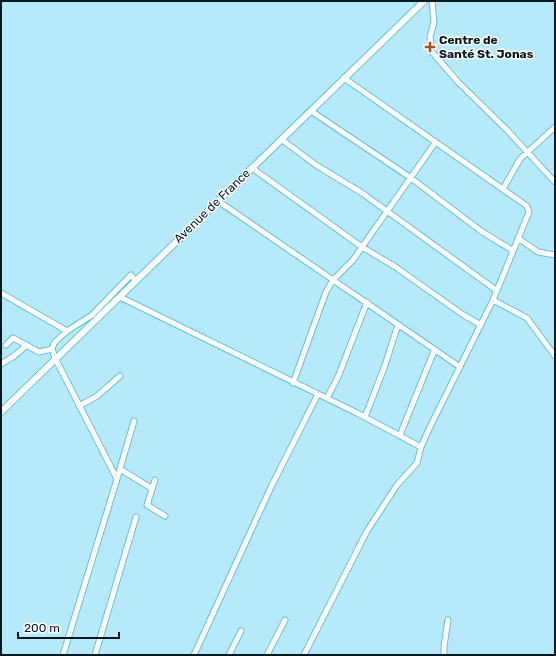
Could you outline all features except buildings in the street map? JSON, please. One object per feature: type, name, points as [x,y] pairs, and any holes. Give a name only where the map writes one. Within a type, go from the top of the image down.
[{"type":"main road","name":"Avenue de France","points":[[1,412],[424,1]]},
{"type":"street","points":[[432,1],[434,23],[430,37],[432,52],[459,83],[528,151],[555,182]]},
{"type":"street","points":[[304,655],[365,534],[397,485],[417,463],[421,447],[493,300],[512,250],[528,217],[529,209],[503,189],[435,143],[344,78]]},
{"type":"street","points":[[311,110],[411,178],[481,231],[512,250]]},
{"type":"street","points":[[503,189],[517,163],[555,127]]},
{"type":"street","points":[[281,139],[316,165],[362,193],[386,212],[496,290]]},
{"type":"street","points":[[293,383],[326,292],[333,280],[353,260],[435,143]]},
{"type":"street","points":[[252,168],[362,247],[394,266],[462,314],[481,325]]},
{"type":"street","points":[[218,201],[367,302],[434,351],[460,367]]},
{"type":"street","points":[[518,238],[538,252],[555,255]]},
{"type":"street","points":[[116,479],[56,360],[52,349],[54,343],[66,331],[92,315],[131,275],[136,281]]},
{"type":"street","points":[[1,292],[12,300]]},
{"type":"street","points":[[1,296],[31,309],[66,331]]},
{"type":"street","points":[[120,297],[293,383],[327,398],[421,447]]},
{"type":"street","points":[[493,300],[527,318],[555,356]]},
{"type":"street","points":[[327,398],[367,302]]},
{"type":"street","points":[[365,417],[385,367],[398,326]]},
{"type":"street","points":[[6,344],[13,338],[39,352],[52,349]]},
{"type":"street","points":[[2,362],[27,345]]},
{"type":"street","points":[[400,435],[434,351]]},
{"type":"street","points":[[79,406],[97,396],[120,376]]},
{"type":"street","points":[[194,655],[271,487],[318,394]]},
{"type":"street","points":[[63,655],[134,421]]},
{"type":"street","points":[[120,469],[151,488]]},
{"type":"street","points":[[155,480],[151,488],[148,506],[165,516]]},
{"type":"street","points":[[95,655],[136,516]]},
{"type":"street","points":[[267,655],[285,620]]},
{"type":"street","points":[[444,655],[448,620]]},
{"type":"street","points":[[229,655],[241,631]]},
{"type":"place","name":"Centre de Santé St. Jonas","points":[[430,47]]}]
